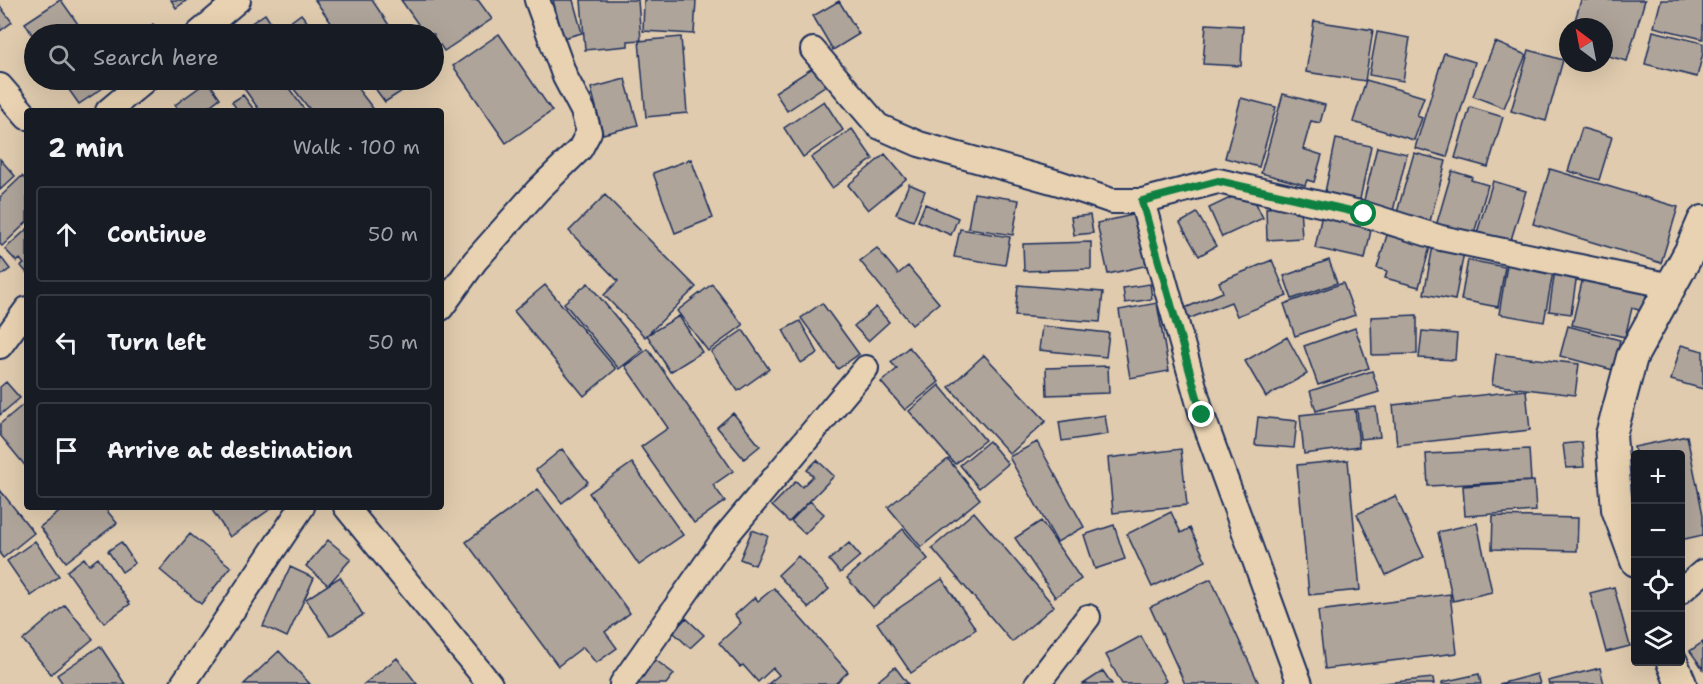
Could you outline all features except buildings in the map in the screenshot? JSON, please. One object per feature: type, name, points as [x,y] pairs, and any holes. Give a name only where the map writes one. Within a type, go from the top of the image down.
[{"type":"street","points":[[210,24],[238,0]]},
{"type":"street","points":[[444,304],[475,261],[538,190],[580,149],[589,132],[583,111],[565,76],[537,0]]},
{"type":"street","points":[[813,50],[878,126],[918,144],[1059,183],[1112,201],[1142,201],[1218,181],[1364,214],[1441,238],[1671,286]]},
{"type":"street","points":[[0,86],[24,114]]},
{"type":"street","points":[[112,108],[133,90]]},
{"type":"street","points":[[1142,201],[1202,415],[1300,684]]},
{"type":"street","points":[[1634,558],[1617,509],[1611,435],[1632,357],[1690,251],[1703,221]]},
{"type":"street","points":[[0,346],[24,313]]},
{"type":"street","points":[[622,684],[726,537],[866,368]]},
{"type":"street","points":[[183,684],[300,510]]},
{"type":"street","points":[[348,510],[490,684]]},
{"type":"street","points":[[1685,588],[1703,573]]},
{"type":"street","points":[[1037,684],[1088,617]]},
{"type":"street","points":[[1674,666],[1681,684]]},
{"type":"route","points":[[1202,415],[1142,201],[1218,181],[1364,214]]}]
